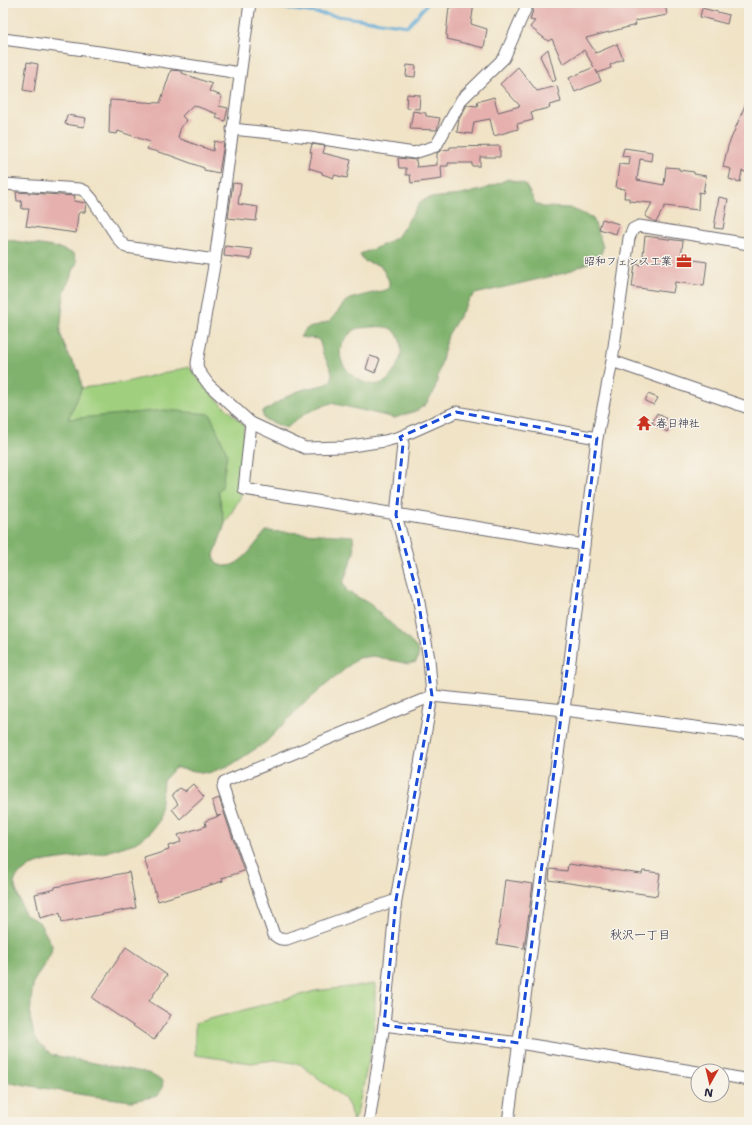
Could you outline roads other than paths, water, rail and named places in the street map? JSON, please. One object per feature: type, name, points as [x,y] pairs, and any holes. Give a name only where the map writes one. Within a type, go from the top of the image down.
[{"type":"street","points":[[250,3],[215,260],[198,359],[198,370],[209,385],[251,423],[305,448],[344,447],[385,441],[400,437],[456,412],[597,438]]},
{"type":"street","points":[[232,129],[310,138],[414,153],[436,146],[462,98],[504,58],[528,3]]},
{"type":"street","points":[[3,39],[240,73]]},
{"type":"street","points":[[3,184],[80,189],[92,199],[126,247],[215,260]]},
{"type":"street","points":[[508,1122],[564,710],[597,438],[612,361],[629,238],[636,227],[639,226],[749,244]]},
{"type":"street","points":[[612,361],[749,408]]},
{"type":"street","points":[[251,423],[244,489],[584,545]]},
{"type":"street","points":[[369,1122],[384,1025],[396,900],[432,696],[429,659],[418,597],[396,514],[403,444],[400,437]]},
{"type":"street","points":[[396,900],[287,939],[281,940],[278,938],[274,935],[223,788],[223,784],[226,780],[432,696],[564,710],[749,734]]},
{"type":"street","points":[[384,1025],[519,1043],[690,1071]]},
{"type":"street","points":[[730,1076],[749,1080]]},
{"type":"waterway","points":[[253,4],[408,26],[428,3]]},
{"type":"place","name":"昭和フェンス工業","points":[[684,261]]},
{"type":"place","name":"春日神社","points":[[644,423]]},
{"type":"district","name":"秋沢一丁目","points":[[640,935]]}]
